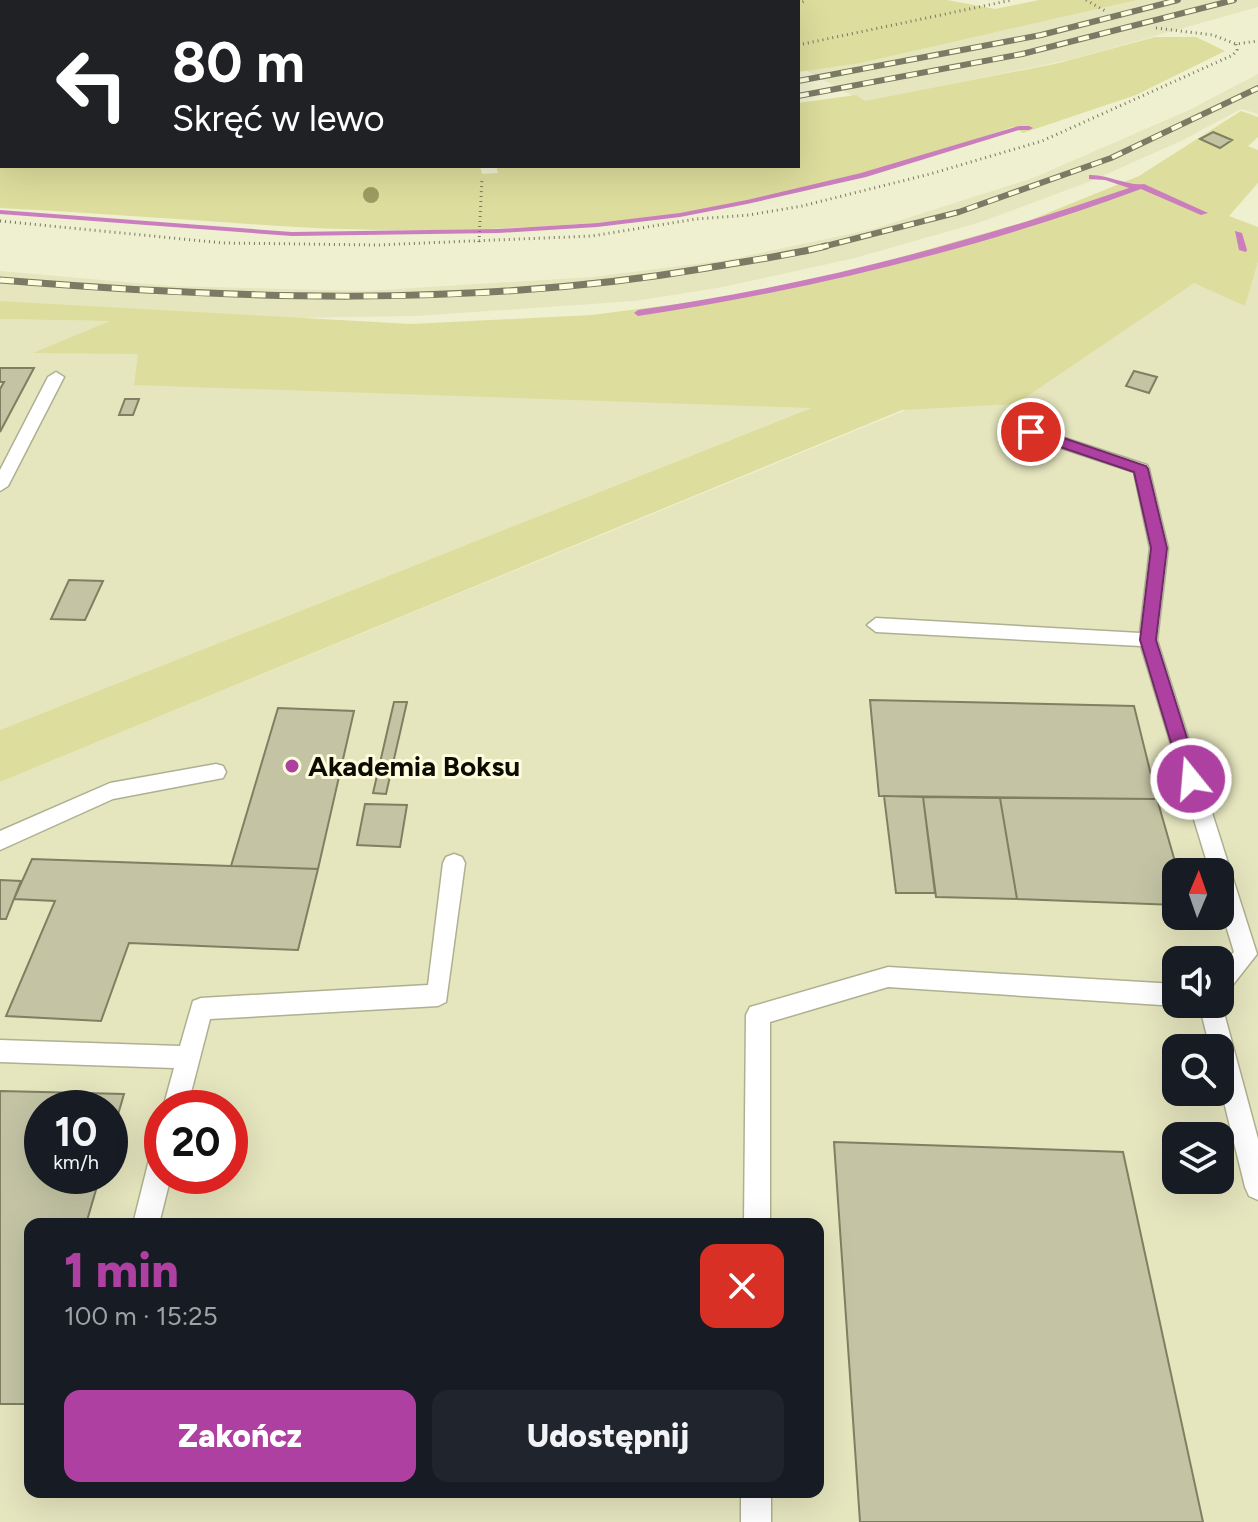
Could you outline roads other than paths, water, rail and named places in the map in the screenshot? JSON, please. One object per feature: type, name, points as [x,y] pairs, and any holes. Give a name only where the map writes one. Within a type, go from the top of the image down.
[{"type":"lane","points":[[0,486],[56,377]]},
{"type":"lane","points":[[1031,432],[1141,469],[1159,548],[1148,640],[1246,954],[1234,968]]},
{"type":"lane","points":[[876,625],[1148,640]]},
{"type":"lane","points":[[0,841],[110,791],[216,772]]},
{"type":"lane","points":[[180,1090],[201,1009],[438,995],[454,863]]},
{"type":"lane","points":[[757,1218],[758,1015],[888,977],[1162,994]]},
{"type":"lane","points":[[1215,1018],[1258,1187]]},
{"type":"lane","points":[[0,1051],[188,1057]]},
{"type":"lane","points":[[148,1218],[154,1194]]},
{"type":"lane","points":[[756,1498],[756,1522]]},
{"type":"waterway","points":[[0,212],[292,234],[498,231],[597,225],[680,215],[747,202],[863,175],[1019,128],[1029,128]]},
{"type":"waterway","points":[[1092,177],[1106,178],[1136,188]]},
{"type":"waterway","points":[[1136,188],[1141,186],[1204,213]]},
{"type":"waterway","points":[[638,313],[765,292],[890,264],[1014,229],[1136,188]]},
{"type":"waterway","points":[[1238,233],[1243,250]]},
{"type":"railway","points":[[800,81],[1041,35],[1178,0]]},
{"type":"railway","points":[[800,96],[1022,54],[1234,0]]},
{"type":"railway","points":[[824,246],[959,212],[1111,158],[1258,88]]},
{"type":"railway","points":[[0,280],[265,295],[442,294],[619,281],[824,246]]},
{"type":"railway","points":[[818,248],[824,246]]},
{"type":"place","name":"Akademia Boksu","points":[[292,766]]}]
